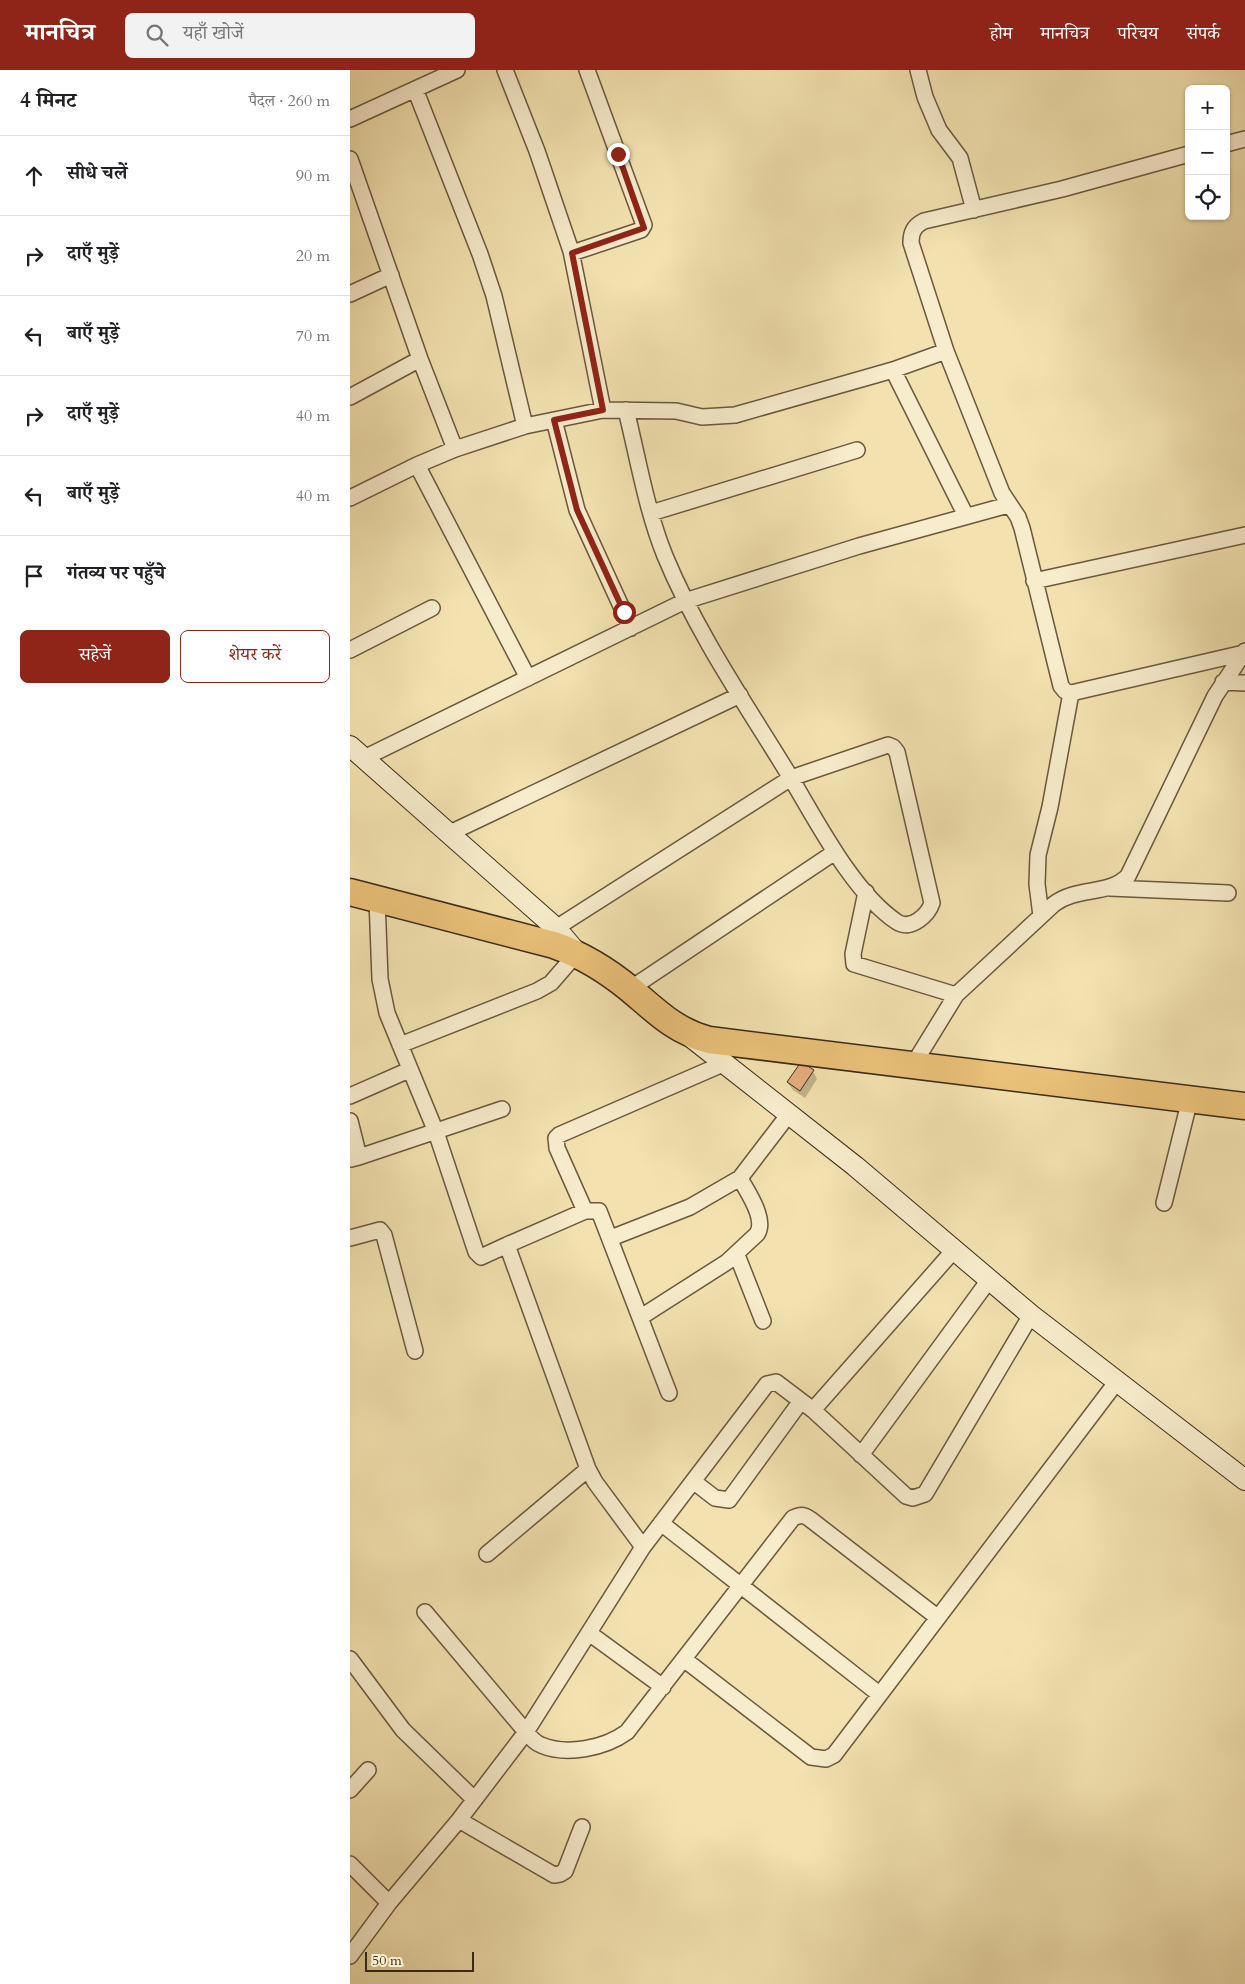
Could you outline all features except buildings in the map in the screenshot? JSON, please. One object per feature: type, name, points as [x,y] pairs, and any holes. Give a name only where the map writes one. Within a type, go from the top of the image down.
[{"type":"highway","points":[[350,892],[554,945],[577,953],[630,989],[665,1019],[688,1034],[725,1042],[1245,1106]]},
{"type":"street","points":[[350,119],[457,70]]},
{"type":"street","points":[[505,70],[537,151],[572,253],[603,410]]},
{"type":"street","points":[[572,253],[641,230],[644,225],[588,70]]},
{"type":"street","points":[[918,70],[934,121],[960,158],[974,210]]},
{"type":"street","points":[[415,90],[480,254],[494,296],[525,426]]},
{"type":"street","points":[[1230,143],[1245,139]]},
{"type":"street","points":[[1185,155],[1062,189],[924,221],[917,225],[911,236],[911,243],[946,351],[1002,493],[1008,505],[1018,517],[1022,528],[1061,686],[1065,691],[1071,692],[1244,652]]},
{"type":"street","points":[[351,164],[420,359],[455,449]]},
{"type":"street","points":[[350,294],[391,275]]},
{"type":"street","points":[[350,498],[416,465],[455,449],[525,426],[603,410],[676,411],[702,417],[734,415],[893,370],[946,351]]},
{"type":"street","points":[[350,396],[420,359]]},
{"type":"street","points":[[893,370],[966,516]]},
{"type":"street","points":[[556,928],[791,778],[888,745],[897,752],[932,903],[930,909],[914,923],[903,924],[866,892],[835,852],[791,778],[740,696],[685,601],[665,554],[651,513],[626,410]]},
{"type":"street","points":[[554,420],[577,510],[631,628]]},
{"type":"street","points":[[651,513],[857,450]]},
{"type":"street","points":[[416,465],[528,678]]},
{"type":"street","points":[[400,1045],[537,991],[551,983],[577,953],[556,928],[357,752],[528,678],[685,601],[860,546],[1008,505]]},
{"type":"street","points":[[1034,581],[1245,535]]},
{"type":"street","points":[[350,650],[432,608]]},
{"type":"street","points":[[1108,888],[1121,884],[1128,876],[1223,682],[1244,652]]},
{"type":"street","points":[[1223,682],[1245,683]]},
{"type":"street","points":[[1041,916],[1037,884],[1038,855],[1050,807],[1071,692]]},
{"type":"street","points":[[450,833],[740,696]]},
{"type":"street","points":[[630,989],[835,852]]},
{"type":"street","points":[[913,1065],[956,995],[1065,896],[1088,890],[1108,888],[1228,894]]},
{"type":"street","points":[[866,892],[853,954],[854,964],[956,995]]},
{"type":"street","points":[[377,899],[383,999],[409,1070],[436,1132],[476,1252],[481,1257],[486,1256],[585,1211],[599,1211],[611,1238],[669,1393]]},
{"type":"street","points":[[688,1034],[954,1249],[1031,1315],[1118,1380],[1245,1480]]},
{"type":"street","points":[[585,1211],[557,1148],[556,1138],[725,1063]]},
{"type":"street","points":[[350,1096],[409,1070]]},
{"type":"street","points":[[1164,1203],[1190,1099]]},
{"type":"street","points":[[350,1121],[355,1158],[502,1109]]},
{"type":"street","points":[[611,1238],[690,1206],[740,1178],[789,1114]]},
{"type":"street","points":[[641,1318],[737,1255],[757,1234],[760,1225],[740,1178]]},
{"type":"street","points":[[350,1238],[380,1230],[384,1235],[415,1351]]},
{"type":"street","points":[[507,1245],[588,1469],[595,1482],[643,1547]]},
{"type":"street","points":[[693,1481],[715,1498],[728,1500],[807,1406],[954,1249]]},
{"type":"street","points":[[737,1255],[763,1321]]},
{"type":"street","points":[[861,1455],[989,1280]]},
{"type":"street","points":[[350,1956],[389,1903],[459,1820],[526,1732],[643,1547],[766,1384],[776,1382],[807,1406],[906,1496],[913,1498],[926,1494],[1031,1315]]},
{"type":"street","points":[[684,1660],[811,1757],[826,1760],[834,1755],[936,1617],[1118,1380]]},
{"type":"street","points":[[487,1554],[588,1469]]},
{"type":"street","points":[[425,1612],[526,1732],[539,1744],[551,1748],[589,1748],[616,1740],[627,1732],[793,1518],[804,1515],[936,1617]]},
{"type":"street","points":[[661,1524],[879,1694]]},
{"type":"street","points":[[589,1632],[663,1687]]},
{"type":"street","points":[[350,1659],[403,1730],[474,1799]]},
{"type":"street","points":[[350,1790],[368,1770]]},
{"type":"street","points":[[459,1820],[554,1875],[565,1871],[582,1827]]},
{"type":"street","points":[[350,1864],[389,1903]]},
{"type":"route","points":[[618,154],[644,228],[572,253],[603,410],[554,420],[577,510],[624,612]]}]
